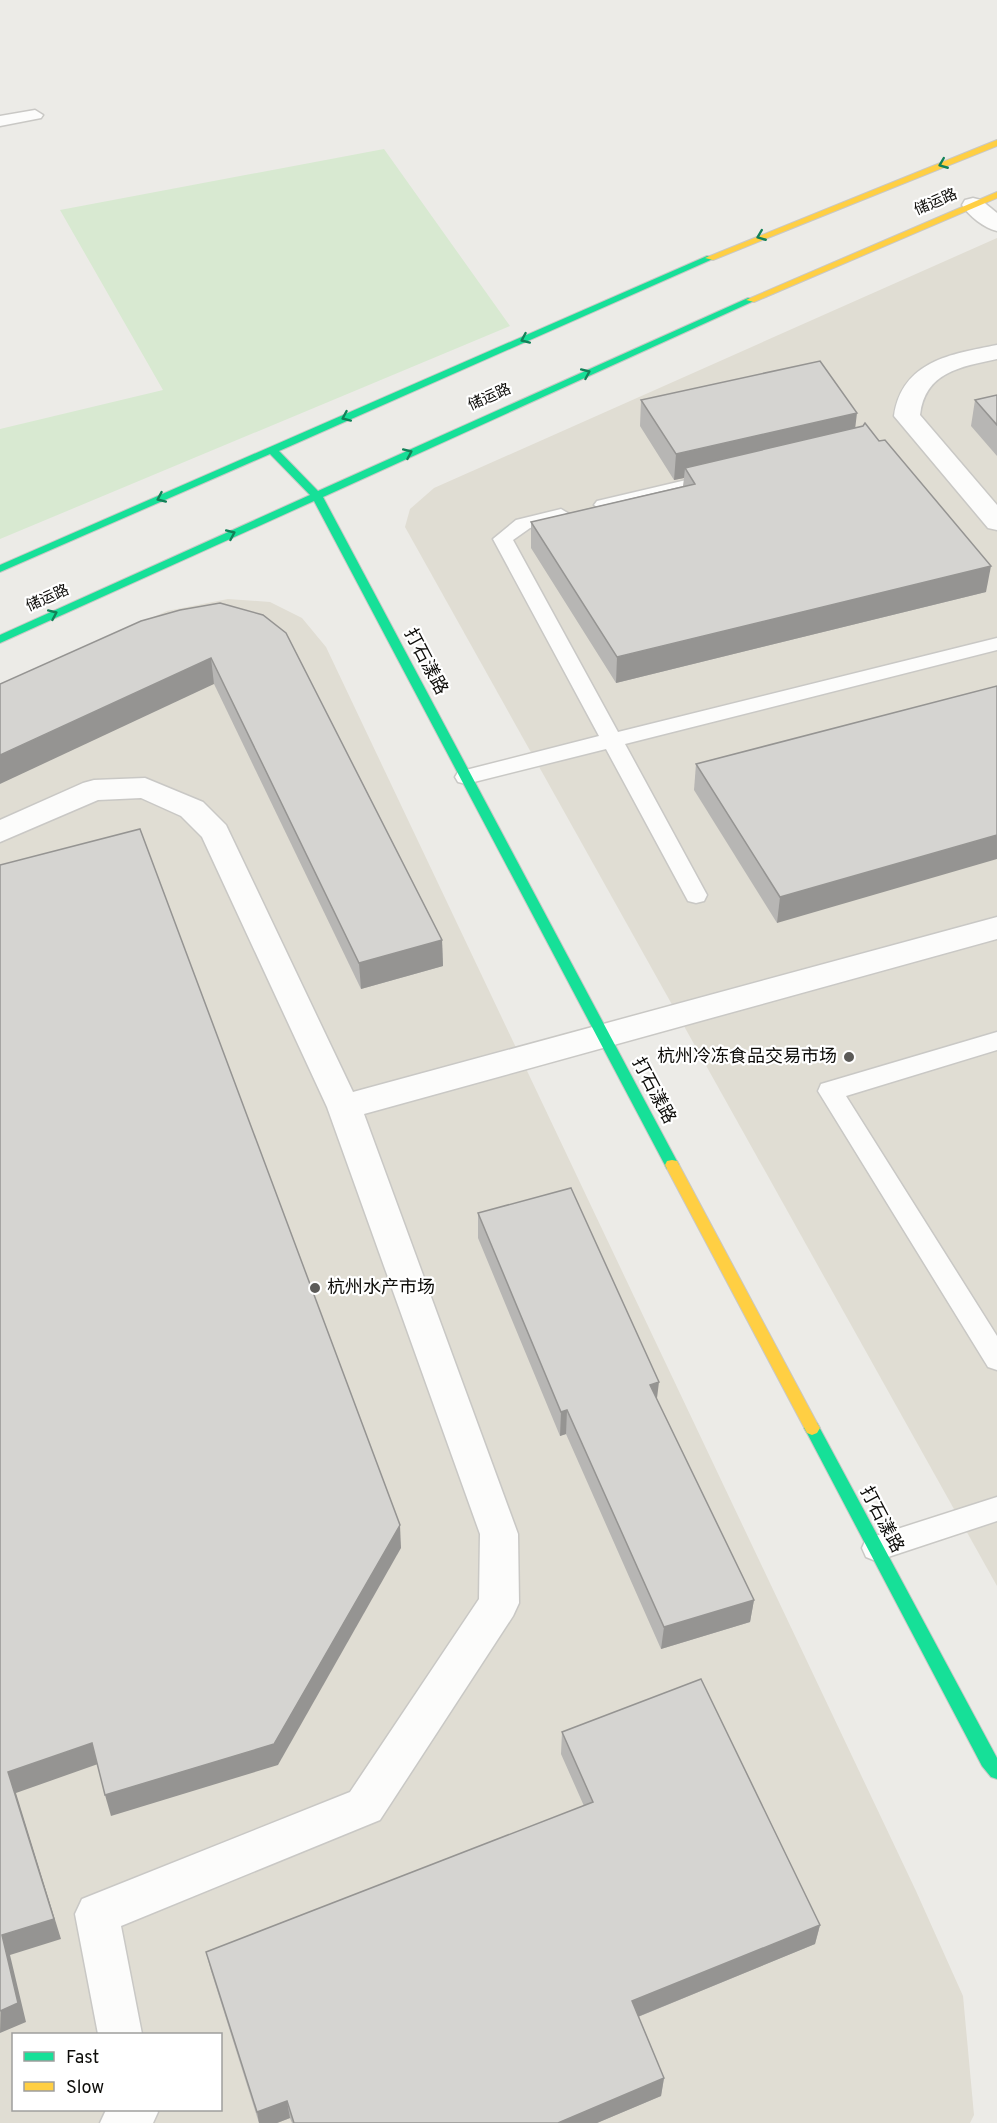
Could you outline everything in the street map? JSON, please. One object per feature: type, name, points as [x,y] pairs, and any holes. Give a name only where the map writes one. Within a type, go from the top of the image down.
[{"type":"main road","name":"储运路","points":[[0,569],[737,246],[997,142]]},
{"type":"main road","name":"储运路","points":[[0,639],[692,325],[997,195]]},
{"type":"main road","name":"打石漾路","points":[[272,450],[316,495],[992,1765],[995,1788]]},
{"type":"street","points":[[973,205],[997,225]]},
{"type":"street","points":[[997,352],[965,359],[930,374],[912,393],[907,416],[997,522]]},
{"type":"street","points":[[0,832],[94,790],[145,788],[192,809],[215,832],[344,1107],[499,1534],[499,1603],[364,1806],[97,1914],[120,2033]]},
{"type":"street","points":[[344,1107],[997,928]]},
{"type":"street","points":[[123,2123],[135,2111]]},
{"type":"lane","points":[[0,121],[35,115]]},
{"type":"lane","points":[[696,895],[503,539],[523,524],[739,473]]},
{"type":"lane","points":[[466,777],[997,644]]},
{"type":"lane","points":[[997,1041],[830,1091],[997,1359]]},
{"type":"lane","points":[[876,1548],[997,1509]]},
{"type":"shaded area","name":"杭州冷冻食品交易市场","points":[[997,238],[997,1586],[405,527],[410,509],[434,488]]},
{"type":"shaded area","name":"杭州水产市场","points":[[228,599],[270,602],[302,618],[326,647],[916,1891],[963,1996],[974,2115],[970,2123],[0,2123],[0,685],[167,611]]},
{"type":"green space","points":[[384,149],[510,326],[0,539],[0,429],[163,390],[60,210]]},
{"type":"building","points":[[820,361],[857,413],[676,454],[641,400]]},
{"type":"building","points":[[997,395],[997,425],[975,400]]},
{"type":"building","points":[[865,423],[879,441],[885,440],[991,566],[617,657],[531,522],[695,484],[685,468],[863,426]]},
{"type":"building","points":[[220,603],[263,615],[286,633],[442,940],[359,963],[211,658],[0,755],[0,684],[141,621],[180,610]]},
{"type":"building","points":[[997,686],[997,835],[780,897],[696,764]]},
{"type":"building","points":[[140,829],[400,1525],[274,1744],[105,1795],[92,1743],[8,1772],[54,1919],[2,1935],[18,2003],[0,2011],[0,865]]},
{"type":"building","points":[[571,1188],[659,1382],[650,1385],[754,1600],[664,1627],[567,1410],[561,1412],[478,1213]]},
{"type":"building","points":[[701,1679],[820,1925],[632,2001],[664,2078],[558,2123],[294,2123],[287,2101],[257,2112],[206,1952],[593,1802],[562,1732]]},
{"type":"traffic: fast","points":[[0,569],[710,258]]},
{"type":"traffic: fast","points":[[0,639],[751,300]]},
{"type":"traffic: fast","points":[[272,450],[316,495],[672,1165]]},
{"type":"traffic: fast","points":[[812,1428],[988,1760],[997,1771]]},
{"type":"traffic: slow","points":[[710,258],[997,143]]},
{"type":"traffic: slow","points":[[751,300],[997,195]]},
{"type":"traffic: slow","points":[[672,1165],[812,1428]]},
{"type":"place","name":"杭州冷冻食品交易市场","points":[[849,1057]]},
{"type":"place","name":"杭州水产市场","points":[[315,1288]]}]
